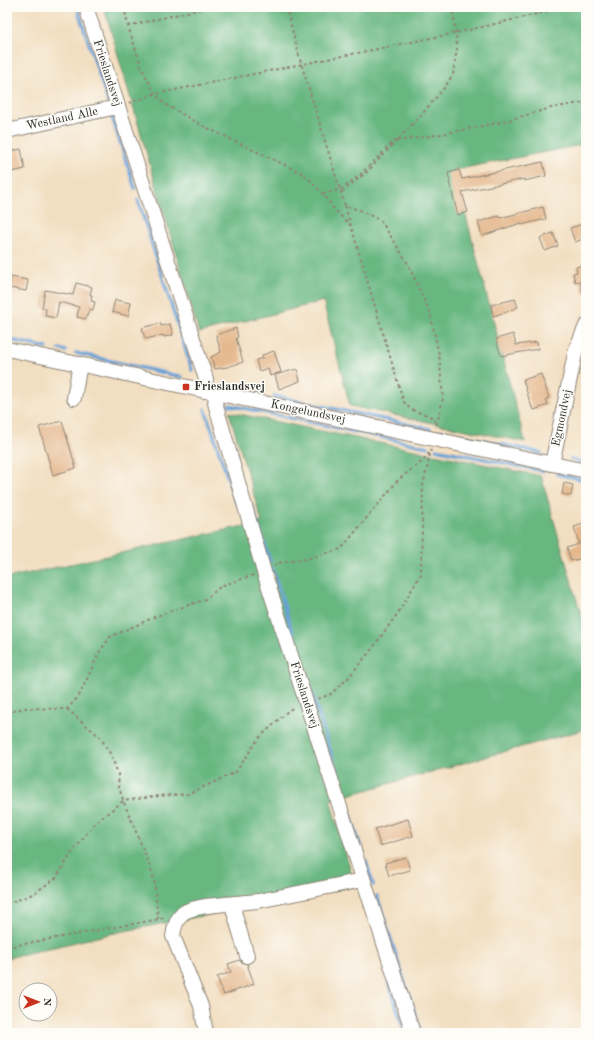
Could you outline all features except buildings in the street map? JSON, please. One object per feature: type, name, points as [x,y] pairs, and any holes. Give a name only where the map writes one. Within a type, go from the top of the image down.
[{"type":"street","name":"Frieslandsvej","points":[[86,7],[214,404],[264,572],[313,701],[363,880],[413,1033]]},
{"type":"street","name":"Westland Alle","points":[[7,131],[118,107]]},
{"type":"street","name":"Egmondvej","points":[[552,464],[576,349],[586,326]]},
{"type":"street","name":"Kongelundsvej","points":[[7,349],[586,471]]},
{"type":"street","points":[[74,398],[80,364]]},
{"type":"street","points":[[206,1033],[202,1006],[173,936],[174,925],[182,914],[193,909],[258,901],[363,880]]},
{"type":"street","points":[[236,903],[234,912],[247,956]]},
{"type":"path","points":[[124,7],[128,26],[142,69],[155,94],[165,104],[201,125],[304,174],[323,194],[334,209],[351,226]]},
{"type":"path","points":[[128,26],[209,7]]},
{"type":"path","points":[[7,904],[33,894],[56,878],[73,851],[95,823],[123,801],[188,794],[236,772],[258,739],[289,710],[331,694],[348,678],[372,650],[398,613],[422,574],[424,486],[436,426],[435,421],[432,416],[412,411],[406,406],[403,400],[341,191],[301,63],[286,7]]},
{"type":"path","points":[[323,194],[341,191],[368,171],[445,87],[453,74],[457,49],[452,7]]},
{"type":"path","points":[[118,107],[155,94],[301,63],[456,33],[567,7]]},
{"type":"path","points":[[396,140],[442,134],[502,122],[551,108],[586,102]]},
{"type":"path","points":[[67,709],[79,696],[100,651],[110,637],[157,616],[206,599],[221,586],[264,572],[278,563],[307,559],[341,549],[399,479],[424,460],[431,451],[443,398],[439,354],[430,313],[407,262],[381,221],[360,210],[345,206]]},
{"type":"path","points":[[7,713],[24,708],[67,709],[100,737],[111,755],[118,774],[119,788],[123,801],[154,879],[158,920]]},
{"type":"path","points":[[7,947],[158,920],[182,914]]},
{"type":"green space","points":[[104,7],[586,7],[586,144],[454,170],[525,442],[350,406],[323,301],[199,333]]},
{"type":"green space","points":[[229,412],[541,476],[586,632],[586,729],[330,800],[355,886],[114,933],[7,958],[7,578],[262,522]]},
{"type":"waterway","points":[[77,7],[109,105]]},
{"type":"waterway","points":[[110,111],[135,188]]},
{"type":"waterway","points":[[138,200],[192,370]]},
{"type":"waterway","points":[[7,339],[47,348]]},
{"type":"waterway","points":[[59,349],[66,351]]},
{"type":"waterway","points":[[76,353],[182,377]]},
{"type":"waterway","points":[[274,396],[430,429]]},
{"type":"waterway","points":[[229,405],[428,447]]},
{"type":"waterway","points":[[205,409],[236,503]]},
{"type":"waterway","points":[[440,431],[541,453]]},
{"type":"waterway","points":[[436,449],[543,471]]},
{"type":"waterway","points":[[571,459],[586,463]]},
{"type":"waterway","points":[[557,474],[586,480]]},
{"type":"waterway","points":[[252,507],[270,561]]},
{"type":"waterway","points":[[272,568],[362,851]]},
{"type":"waterway","points":[[366,861],[373,885]]},
{"type":"waterway","points":[[377,896],[421,1033]]},
{"type":"waterway","points":[[389,982],[405,1033]]},
{"type":"place","name":"Frieslandsvej","points":[[186,387]]}]
